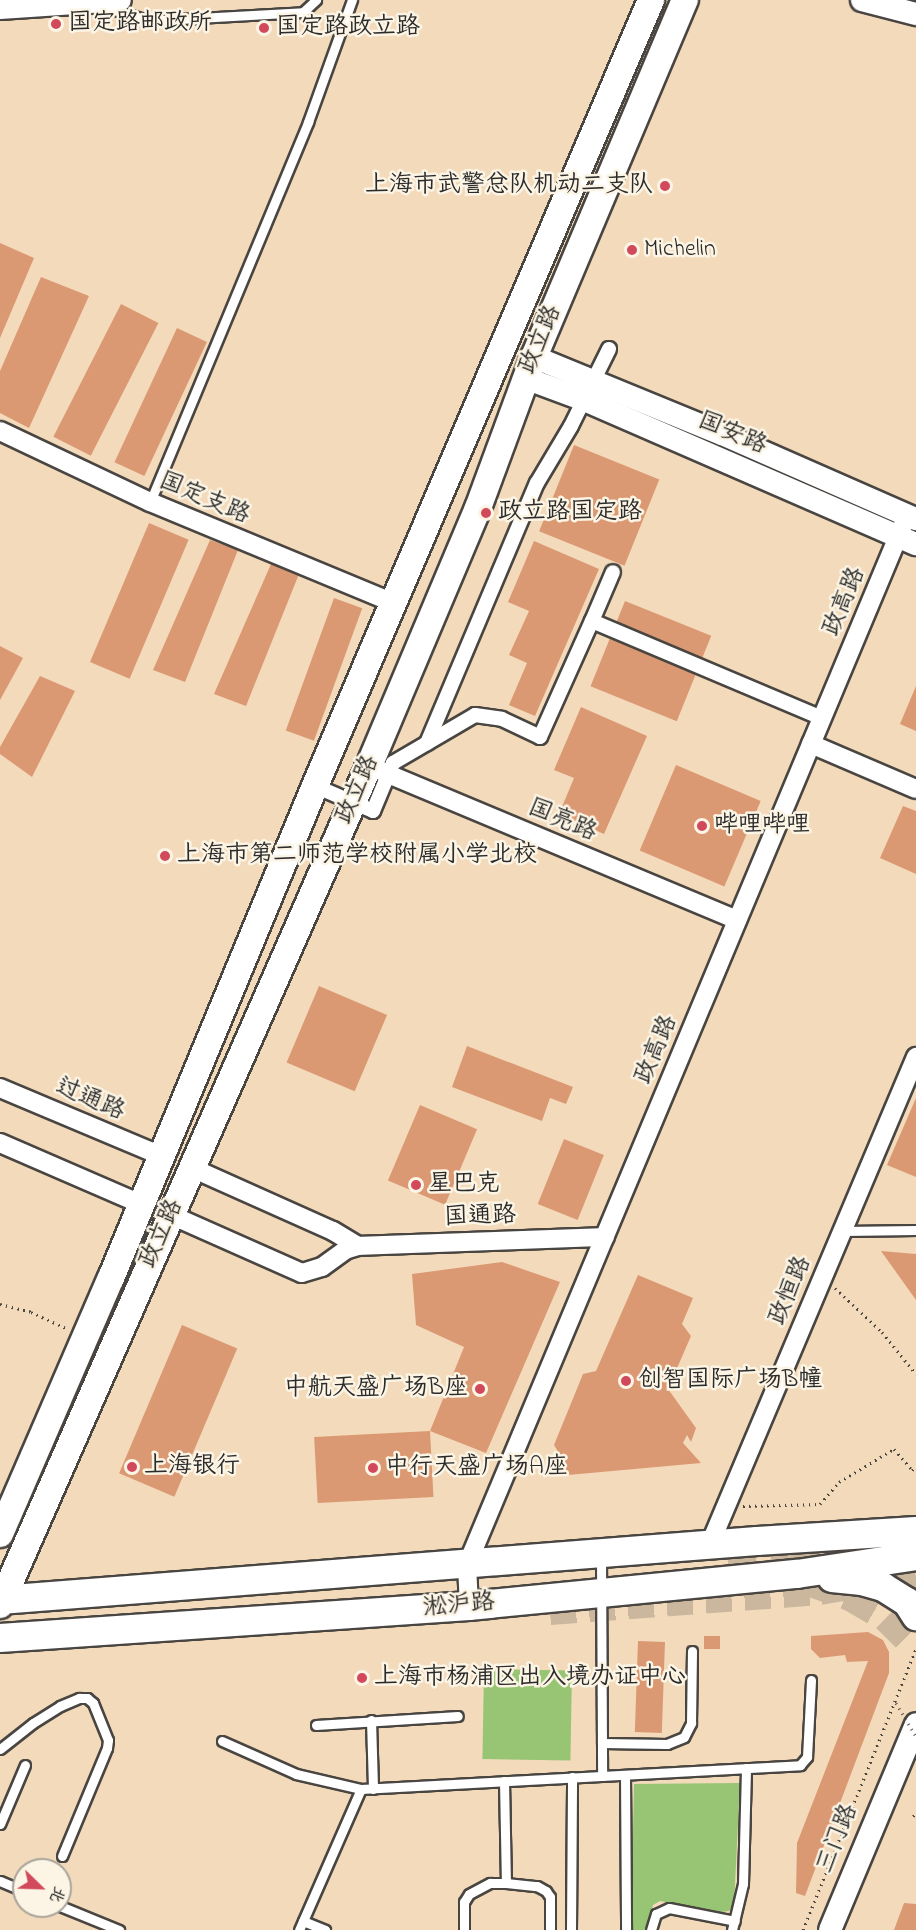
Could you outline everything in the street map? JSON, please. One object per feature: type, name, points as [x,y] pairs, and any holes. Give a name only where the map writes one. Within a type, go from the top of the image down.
[{"type":"main road","name":"政立路","points":[[0,1534],[162,1156],[315,786],[651,0]]},
{"type":"main road","name":"政立路","points":[[1,1602],[353,802],[379,770],[529,368],[685,0]]},
{"type":"main road","name":"淞沪路","points":[[1,1602],[200,1583],[916,1532]]},
{"type":"main road","name":"淞沪路","points":[[0,1638],[469,1606],[797,1574],[916,1556]]},
{"type":"main road","points":[[797,1574],[862,1581],[883,1587],[907,1602],[916,1616]]},
{"type":"street","points":[[0,8],[120,0]]},
{"type":"street","points":[[862,0],[916,14]]},
{"type":"street","points":[[427,743],[537,483],[571,426],[609,349]]},
{"type":"street","name":"国安路","points":[[529,368],[587,390],[722,434],[909,529]]},
{"type":"street","name":"国定支路","points":[[0,431],[150,502],[394,603]]},
{"type":"street","name":"政高路","points":[[469,1606],[467,1565],[822,718],[909,529]]},
{"type":"street","points":[[379,770],[475,715],[502,719],[540,737],[613,572]]},
{"type":"street","points":[[592,621],[822,718]]},
{"type":"street","points":[[811,744],[916,789]]},
{"type":"street","name":"国亮路","points":[[379,770],[737,920]]},
{"type":"street","points":[[315,786],[353,802]]},
{"type":"street","name":"政恒路","points":[[710,1545],[916,1057]]},
{"type":"street","name":"过通路","points":[[0,1088],[162,1156]]},
{"type":"street","points":[[0,1143],[141,1204]]},
{"type":"street","points":[[192,1168],[333,1231],[358,1246]]},
{"type":"street","name":"国通路","points":[[171,1215],[302,1273],[322,1267],[345,1250],[358,1246],[605,1237]]},
{"type":"street","name":"三门路","points":[[830,1930],[916,1724]]},
{"type":"street","points":[[897,1767],[916,1754]]},
{"type":"lane","points":[[90,1],[143,18],[162,20],[303,12],[316,0]]},
{"type":"lane","points":[[150,502],[304,132],[352,0]]},
{"type":"lane","points":[[843,1231],[916,1230]]},
{"type":"lane","points":[[601,1553],[602,1776]]},
{"type":"lane","points":[[602,1743],[667,1744],[684,1737],[691,1724],[692,1651]]},
{"type":"lane","points":[[222,1741],[296,1774],[361,1789],[800,1766],[807,1757],[811,1680]]},
{"type":"lane","points":[[0,1749],[33,1723],[60,1706],[79,1698],[87,1698],[93,1703],[108,1740],[107,1748],[62,1856]]},
{"type":"lane","points":[[316,1725],[458,1716]]},
{"type":"lane","points":[[371,1720],[373,1789]]},
{"type":"lane","points":[[0,1824],[3,1808],[25,1765]]},
{"type":"lane","points":[[651,1930],[656,1914],[669,1908],[733,1926],[743,1884],[746,1768]]},
{"type":"lane","points":[[625,1775],[626,1930]]},
{"type":"lane","points":[[571,1930],[572,1777]]},
{"type":"lane","points":[[504,1781],[506,1883]]},
{"type":"lane","points":[[325,1930],[301,1925],[361,1789]]},
{"type":"lane","points":[[464,1930],[464,1902],[469,1894],[490,1883],[537,1886],[546,1891],[550,1897],[550,1930]]},
{"type":"lane","points":[[72,1911],[119,1930]]},
{"type":"path","points":[[823,1277],[882,1332],[916,1374]]},
{"type":"path","points":[[0,1304],[31,1312],[85,1337]]},
{"type":"path","points":[[726,1507],[820,1504],[839,1482],[894,1449],[912,1470],[916,1467]]},
{"type":"path","points":[[803,1930],[916,1649]]},
{"type":"path","points":[[896,1703],[916,1736]]},
{"type":"green space","points":[[484,1669],[572,1671],[570,1761],[482,1759]]},
{"type":"green space","points":[[740,1783],[734,1905],[729,1911],[721,1912],[660,1901],[653,1905],[645,1930],[631,1930],[634,1784]]},
{"type":"building","points":[[0,243],[34,258],[0,338]]},
{"type":"building","points":[[41,277],[89,296],[29,428],[0,413],[0,371]]},
{"type":"building","points":[[121,304],[158,323],[91,456],[53,437]]},
{"type":"building","points":[[177,328],[207,342],[144,476],[114,462]]},
{"type":"building","points":[[574,445],[659,479],[624,566],[539,531]]},
{"type":"building","points":[[149,523],[189,540],[130,679],[90,662]]},
{"type":"building","points":[[210,540],[238,550],[185,682],[153,670]]},
{"type":"building","points":[[534,541],[599,569],[535,716],[509,705],[527,663],[509,655],[529,611],[508,602]]},
{"type":"building","points":[[271,564],[299,574],[246,706],[214,694]]},
{"type":"building","points":[[334,598],[362,608],[314,741],[286,730]]},
{"type":"building","points":[[625,601],[711,636],[677,721],[591,686]]},
{"type":"building","points":[[0,646],[23,658],[0,700]]},
{"type":"building","points":[[40,676],[75,691],[32,777],[0,754],[0,747]]},
{"type":"building","points":[[916,686],[916,731],[900,724]]},
{"type":"building","points":[[581,707],[647,736],[604,834],[559,814],[574,778],[554,770]]},
{"type":"building","points":[[676,765],[761,801],[724,887],[640,851]]},
{"type":"building","points":[[903,806],[916,811],[916,874],[880,858]]},
{"type":"building","points":[[319,986],[387,1015],[355,1091],[287,1062]]},
{"type":"building","points":[[467,1046],[573,1087],[566,1104],[550,1098],[542,1121],[452,1087]]},
{"type":"building","points":[[916,1098],[916,1177],[887,1165]]},
{"type":"building","points":[[420,1105],[477,1129],[445,1205],[388,1180]]},
{"type":"building","points":[[564,1139],[604,1155],[578,1220],[538,1204]]},
{"type":"building","points":[[881,1251],[916,1254],[916,1300]]},
{"type":"building","name":"中航天盛广场B座","points":[[502,1262],[560,1282],[486,1453],[430,1431],[464,1347],[416,1325],[412,1274]]},
{"type":"building","name":"创智国际广场B幢","points":[[638,1275],[693,1298],[682,1324],[691,1336],[668,1389],[696,1428],[691,1442],[687,1435],[683,1443],[701,1463],[557,1476],[564,1461],[554,1445],[583,1374],[596,1371]]},
{"type":"building","points":[[182,1325],[237,1348],[174,1497],[119,1473]]},
{"type":"building","name":"中行天盛广场A座","points":[[430,1431],[433,1497],[318,1503],[314,1437]]},
{"type":"building","points":[[868,1632],[883,1640],[889,1652],[889,1673],[805,1896],[796,1893],[797,1843],[868,1661],[847,1662],[845,1655],[820,1658],[811,1649],[811,1636]]},
{"type":"building","points":[[704,1636],[720,1636],[720,1649],[704,1649]]},
{"type":"building","points":[[638,1641],[665,1642],[662,1733],[635,1732]]},
{"type":"building","points":[[904,1903],[916,1904],[916,1930],[894,1930]]},
{"type":"tunnel","points":[[729,1552],[789,1558],[833,1572]]},
{"type":"tunnel","points":[[550,1612],[820,1592],[916,1575]]},
{"type":"tunnel","points":[[806,1581],[850,1597],[886,1618],[916,1648]]},
{"type":"place","name":"国定路邮政所","points":[[56,24]]},
{"type":"place","name":"国定路政立路","points":[[264,28]]},
{"type":"place","name":"上海市武警总队机动二支队","points":[[665,186]]},
{"type":"place","name":"Michelin","points":[[632,250]]},
{"type":"place","name":"政立路国定路","points":[[486,513]]},
{"type":"place","name":"哔哩哔哩","points":[[702,826]]},
{"type":"place","name":"上海市第二师范学校附属小学北校","points":[[165,856]]},
{"type":"place","name":"星巴克","points":[[416,1185]]},
{"type":"place","name":"创智国际广场B幢","points":[[626,1381]]},
{"type":"place","name":"中航天盛广场B座","points":[[480,1389]]},
{"type":"place","name":"上海银行","points":[[132,1467]]},
{"type":"place","name":"中行天盛广场A座","points":[[373,1468]]},
{"type":"place","name":"上海市杨浦区出入境办证中心","points":[[362,1678]]}]
